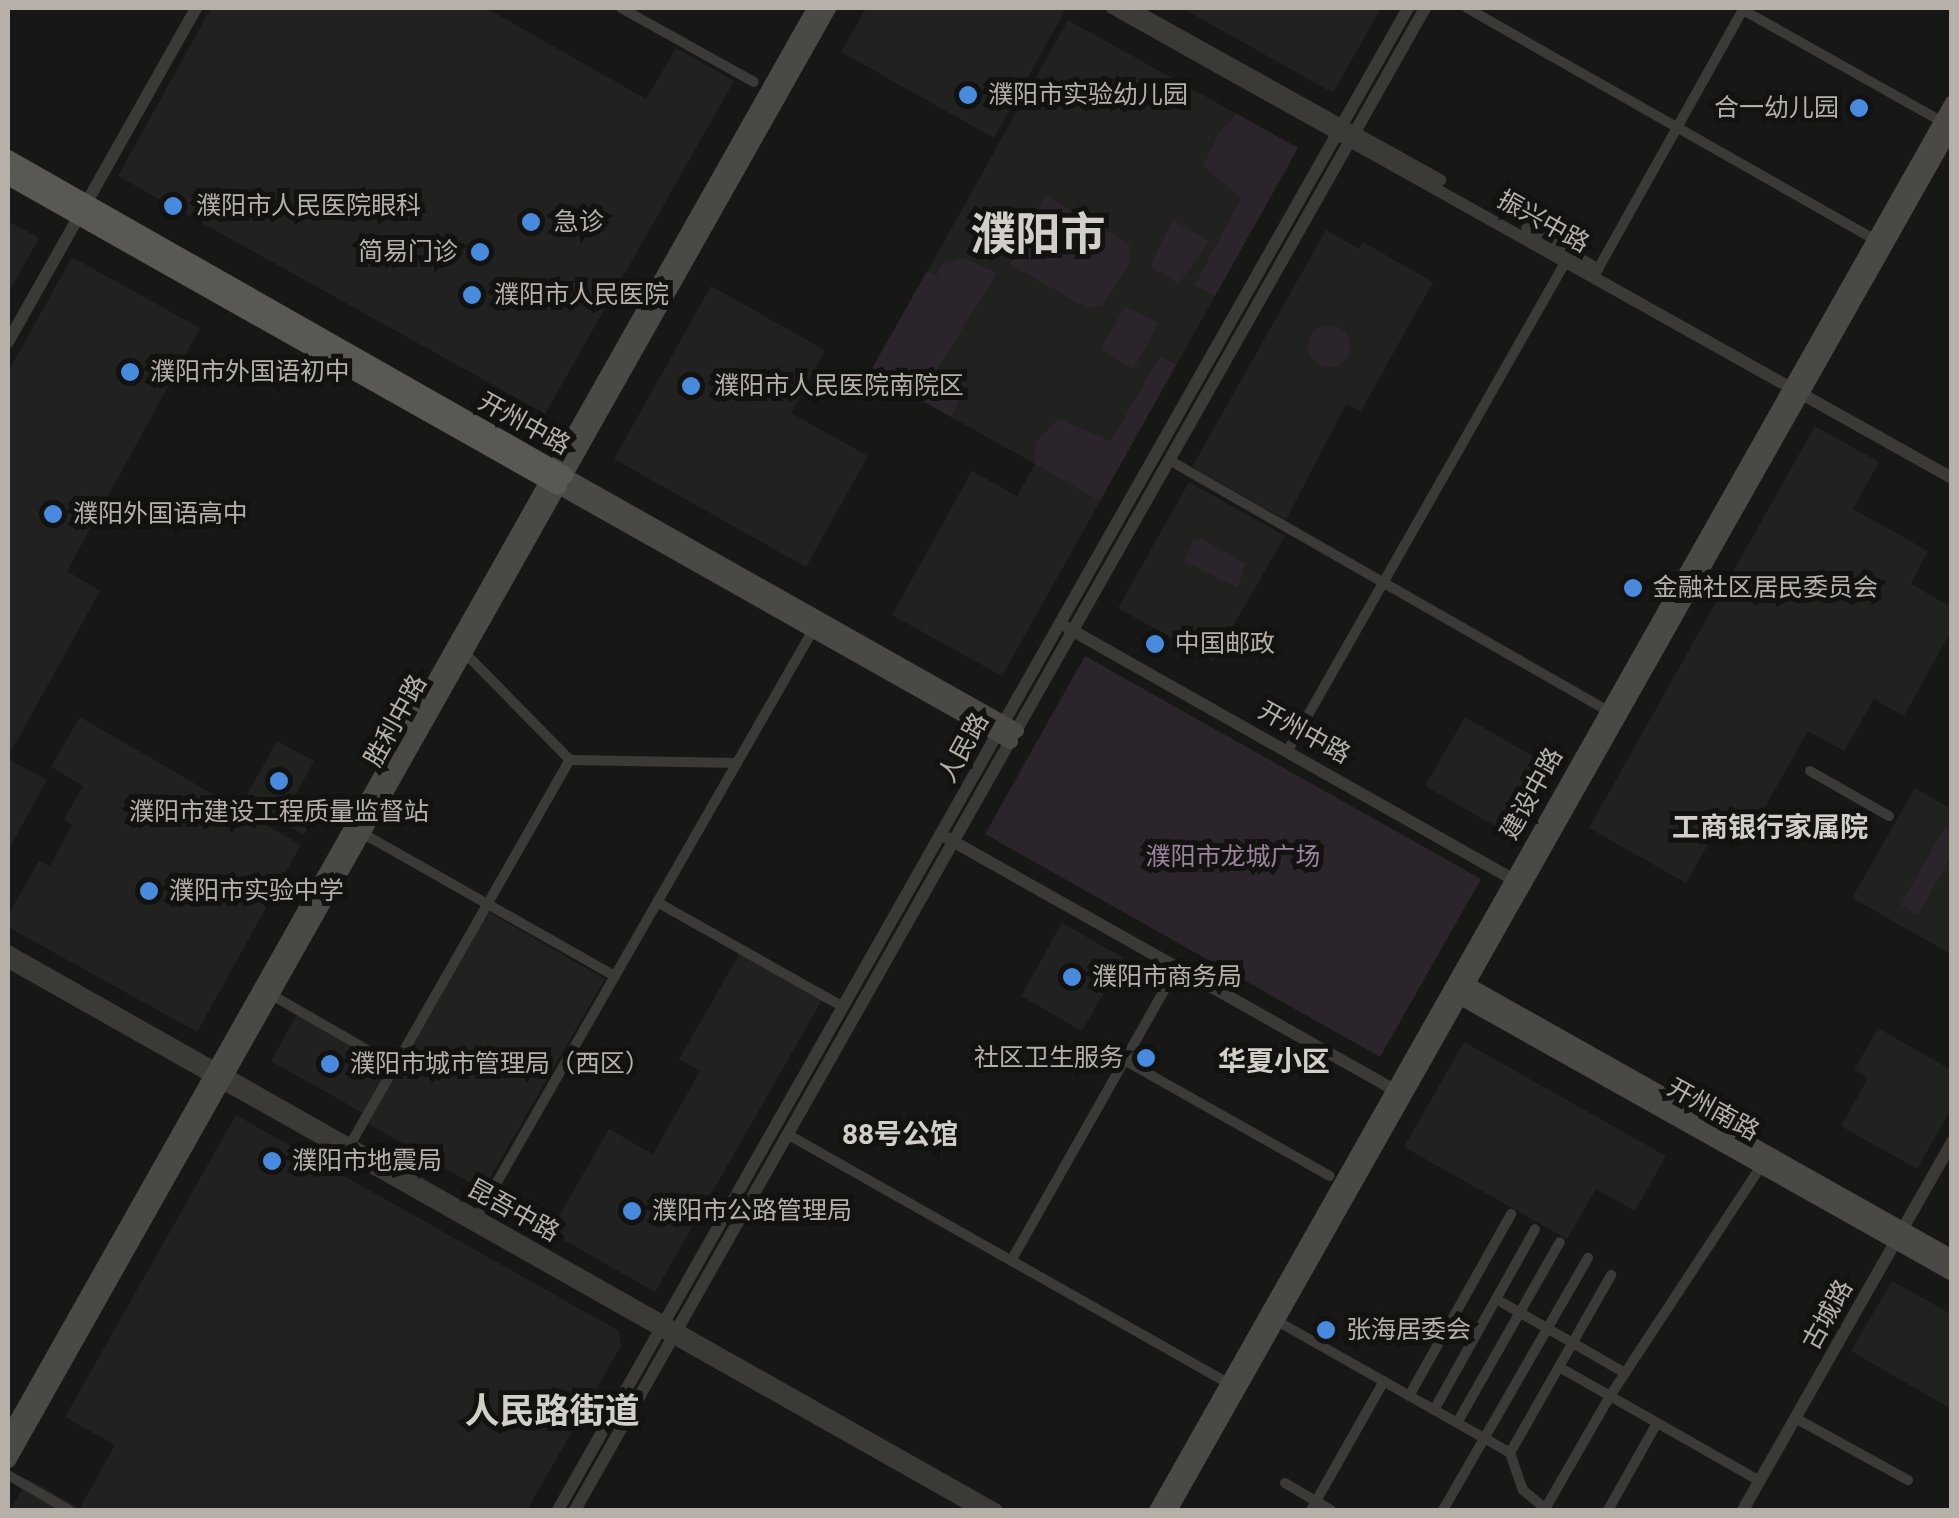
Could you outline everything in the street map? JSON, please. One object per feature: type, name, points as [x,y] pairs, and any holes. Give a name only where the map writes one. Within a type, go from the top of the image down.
[{"type":"main road","name":"胜利中路","points":[[8,1460],[218,1075],[270,994],[464,652],[814,8]]},
{"type":"main road","name":"胜利中路","points":[[8,1435],[828,8]]},
{"type":"main road","name":"建设中路","points":[[1169,1510],[1399,1093],[1946,124],[1952,102]]},
{"type":"main road","name":"建设中路","points":[[1518,882],[1608,710],[1798,387],[1874,239],[1946,124]]},
{"type":"main road","name":"开州中路","points":[[8,160],[82,210],[1007,732]]},
{"type":"main road","name":"开州中路","points":[[8,176],[82,210]]},
{"type":"main road","name":"开州中路","points":[[556,478],[813,630],[1007,732]]},
{"type":"main road","name":"开州南路","points":[[1458,988],[1761,1166],[1952,1257]]},
{"type":"main road","name":"开州南路","points":[[1458,988],[1899,1235],[1952,1273]]},
{"type":"main road","name":"建设中路","points":[[1156,1510],[1399,1093]]},
{"type":"street","points":[[8,342],[196,8]]},
{"type":"street","points":[[621,8],[754,82]]},
{"type":"street","name":"振兴中路","points":[[1112,8],[1598,270],[1952,478]]},
{"type":"street","name":"振兴中路","points":[[1131,8],[1566,261],[1952,470]]},
{"type":"street","name":"人民路","points":[[1066,627],[1169,460],[1346,132],[1408,8]]},
{"type":"street","name":"人民路","points":[[558,1510],[788,1134],[947,838],[1346,132],[1425,8]]},
{"type":"street","points":[[1467,8],[1874,239]]},
{"type":"street","points":[[1598,270],[1742,9],[1946,124]]},
{"type":"street","points":[[1287,752],[1566,261]]},
{"type":"street","points":[[1169,460],[1608,710]]},
{"type":"street","name":"开州中路","points":[[1066,627],[1518,882]]},
{"type":"street","points":[[477,1217],[813,630]]},
{"type":"street","points":[[464,652],[570,760],[736,763]]},
{"type":"street","points":[[350,1145],[570,760]]},
{"type":"street","points":[[1810,771],[1890,816]]},
{"type":"street","points":[[362,833],[615,976]]},
{"type":"street","points":[[947,838],[1399,1093]]},
{"type":"street","name":"人民路","points":[[575,1510],[843,1007],[947,838]]},
{"type":"street","points":[[658,902],[843,1007]]},
{"type":"street","name":"昆吾中路","points":[[8,950],[218,1075],[668,1330],[997,1510]]},
{"type":"street","name":"昆吾中路","points":[[8,962],[350,1145],[978,1510]]},
{"type":"street","points":[[1011,1260],[1177,967]]},
{"type":"street","points":[[270,994],[395,1066]]},
{"type":"street","points":[[1124,1060],[1330,1176]]},
{"type":"street","points":[[788,1134],[1228,1384]]},
{"type":"street","name":"古城路","points":[[1744,1510],[1952,1142]]},
{"type":"street","points":[[1276,1321],[1510,1453],[1528,1497],[1546,1510],[1625,1372],[1761,1166]]},
{"type":"street","points":[[1408,1396],[1511,1214]]},
{"type":"street","points":[[1434,1410],[1535,1228]]},
{"type":"street","points":[[1458,1423],[1560,1242]]},
{"type":"street","points":[[1444,1510],[1588,1258]]},
{"type":"street","points":[[1510,1453],[1611,1275]]},
{"type":"street","points":[[1496,1298],[1625,1372]]},
{"type":"street","points":[[1559,1366],[1760,1481]]},
{"type":"street","points":[[1313,1506],[1384,1382]]},
{"type":"street","points":[[1795,1418],[1908,1480]]},
{"type":"street","points":[[1608,1510],[1657,1423]]},
{"type":"street","points":[[8,1475],[69,1510]]},
{"type":"street","points":[[1285,1483],[1313,1506],[1331,1510]]},
{"type":"street","points":[[1520,1510],[1528,1497]]},
{"type":"shaded area","name":"濮阳市人民医院","points":[[211,8],[486,8],[646,99],[676,48],[734,81],[545,414],[118,176]]},
{"type":"shaded area","name":"濮阳市实验幼儿园","points":[[866,8],[1066,9],[994,138],[841,52]]},
{"type":"shaded area","points":[[1182,8],[1381,8],[1333,93]]},
{"type":"shaded area","points":[[1068,20],[1298,148],[1002,676],[892,615],[972,471],[1017,496],[1035,464],[871,372]]},
{"type":"shaded area","points":[[8,221],[39,238],[8,294]]},
{"type":"shaded area","points":[[1326,230],[1359,249],[1363,242],[1433,282],[1361,411],[1346,404],[1286,520],[1192,467]]},
{"type":"shaded area","points":[[72,257],[200,328],[67,571],[100,591],[8,757],[8,372]]},
{"type":"shaded area","points":[[711,286],[825,350],[791,413],[868,456],[806,567],[614,459]]},
{"type":"shaded area","points":[[1815,426],[1879,462],[1853,509],[1928,551],[1911,584],[1951,607],[1951,631],[1904,716],[1874,699],[1844,751],[1808,731],[1757,821],[1730,806],[1686,883],[1589,828]]},
{"type":"shaded area","points":[[1189,482],[1285,536],[1213,661],[1118,608]]},
{"type":"shaded area","name":"濮阳市实验中学","points":[[80,717],[301,845],[197,1032],[8,927],[8,915],[39,861],[50,866],[72,825],[64,819],[83,786],[51,767]]},
{"type":"shaded area","points":[[1465,717],[1541,761],[1502,830],[1425,786]]},
{"type":"shaded area","name":"濮阳市建设工程质量监督站","points":[[277,741],[314,761],[288,809],[311,822],[304,835],[244,800]]},
{"type":"shaded area","points":[[8,759],[47,780],[8,851]]},
{"type":"shaded area","points":[[1915,788],[1951,809],[1951,954],[1852,898]]},
{"type":"shaded area","points":[[487,911],[605,979],[483,1190],[366,1122]]},
{"type":"shaded area","name":"濮阳市商务局","points":[[1062,923],[1124,958],[1082,1031],[1021,996]]},
{"type":"shaded area","points":[[740,953],[822,1000],[655,1292],[550,1232],[609,1129],[653,1154],[700,1071],[679,1059]]},
{"type":"shaded area","name":"濮阳市城市管理局（西区）","points":[[297,1014],[389,1066],[363,1113],[271,1061]]},
{"type":"shaded area","points":[[1878,1028],[1951,1070],[1951,1109],[1917,1169],[1841,1126],[1868,1078],[1854,1070]]},
{"type":"shaded area","points":[[1464,1042],[1666,1156],[1635,1211],[1596,1189],[1567,1239],[1404,1147]]},
{"type":"shaded area","points":[[236,1115],[619,1331],[621,1346],[527,1510],[10,1510],[28,1479],[80,1508],[115,1445],[65,1417]]},
{"type":"shaded area","points":[[1892,1281],[1951,1314],[1951,1409],[1851,1351]]},
{"type":"green space","points":[[1237,114],[1298,148],[1215,296],[1195,285],[1241,198],[1203,166],[1219,132]]},
{"type":"green space","points":[[1045,195],[1129,244],[1131,261],[1102,306],[1086,308],[1010,264]]},
{"type":"green space","points":[[1173,220],[1208,241],[1179,284],[1150,266]]},
{"type":"green space","points":[[964,258],[997,273],[928,384],[959,401],[951,417],[870,372],[927,271],[936,276],[942,265]]},
{"type":"green space","points":[[1125,306],[1159,323],[1133,370],[1101,349]]},
{"type":"green space","points":[[1329,325],[1344,331],[1350,346],[1344,361],[1329,367],[1314,361],[1308,346],[1314,331]]},
{"type":"green space","points":[[1160,356],[1176,365],[1100,501],[1035,464],[1035,443],[1058,419],[1111,441]]},
{"type":"green space","points":[[1202,539],[1245,564],[1238,588],[1184,561],[1193,541]]},
{"type":"green space","name":"濮阳市龙城广场","points":[[1085,656],[1481,879],[1380,1057],[985,834]]},
{"type":"green space","points":[[1944,828],[1951,832],[1951,856],[1918,915],[1901,905]]},
{"type":"place","name":"濮阳市实验幼儿园","points":[[968,95]]},
{"type":"place","name":"合一幼儿园","points":[[1859,108]]},
{"type":"place","name":"濮阳市人民医院眼科","points":[[173,206]]},
{"type":"place","name":"急诊","points":[[531,222]]},
{"type":"place","name":"简易门诊","points":[[480,252]]},
{"type":"place","name":"濮阳市人民医院","points":[[472,295]]},
{"type":"place","name":"濮阳市外国语初中","points":[[130,372]]},
{"type":"place","name":"濮阳市人民医院南院区","points":[[691,386]]},
{"type":"place","name":"濮阳外国语高中","points":[[53,514]]},
{"type":"place","name":"金融社区居民委员会","points":[[1633,588]]},
{"type":"place","name":"中国邮政","points":[[1155,644]]},
{"type":"place","name":"濮阳市建设工程质量监督站","points":[[279,781]]},
{"type":"place","name":"濮阳市实验中学","points":[[149,891]]},
{"type":"place","name":"濮阳市商务局","points":[[1072,977]]},
{"type":"place","name":"社区卫生服务","points":[[1146,1058]]},
{"type":"place","name":"濮阳市城市管理局（西区）","points":[[330,1064]]},
{"type":"place","name":"濮阳市地震局","points":[[272,1161]]},
{"type":"place","name":"濮阳市公路管理局","points":[[632,1211]]},
{"type":"place","name":"张海居委会","points":[[1326,1330]]},
{"type":"district","name":"濮阳市","points":[[1038,235]]},
{"type":"district","name":"工商银行家属院","points":[[1770,828]]},
{"type":"district","name":"华夏小区","points":[[1274,1062]]},
{"type":"district","name":"88号公馆","points":[[900,1135]]},
{"type":"district","name":"人民路街道","points":[[552,1412]]}]
